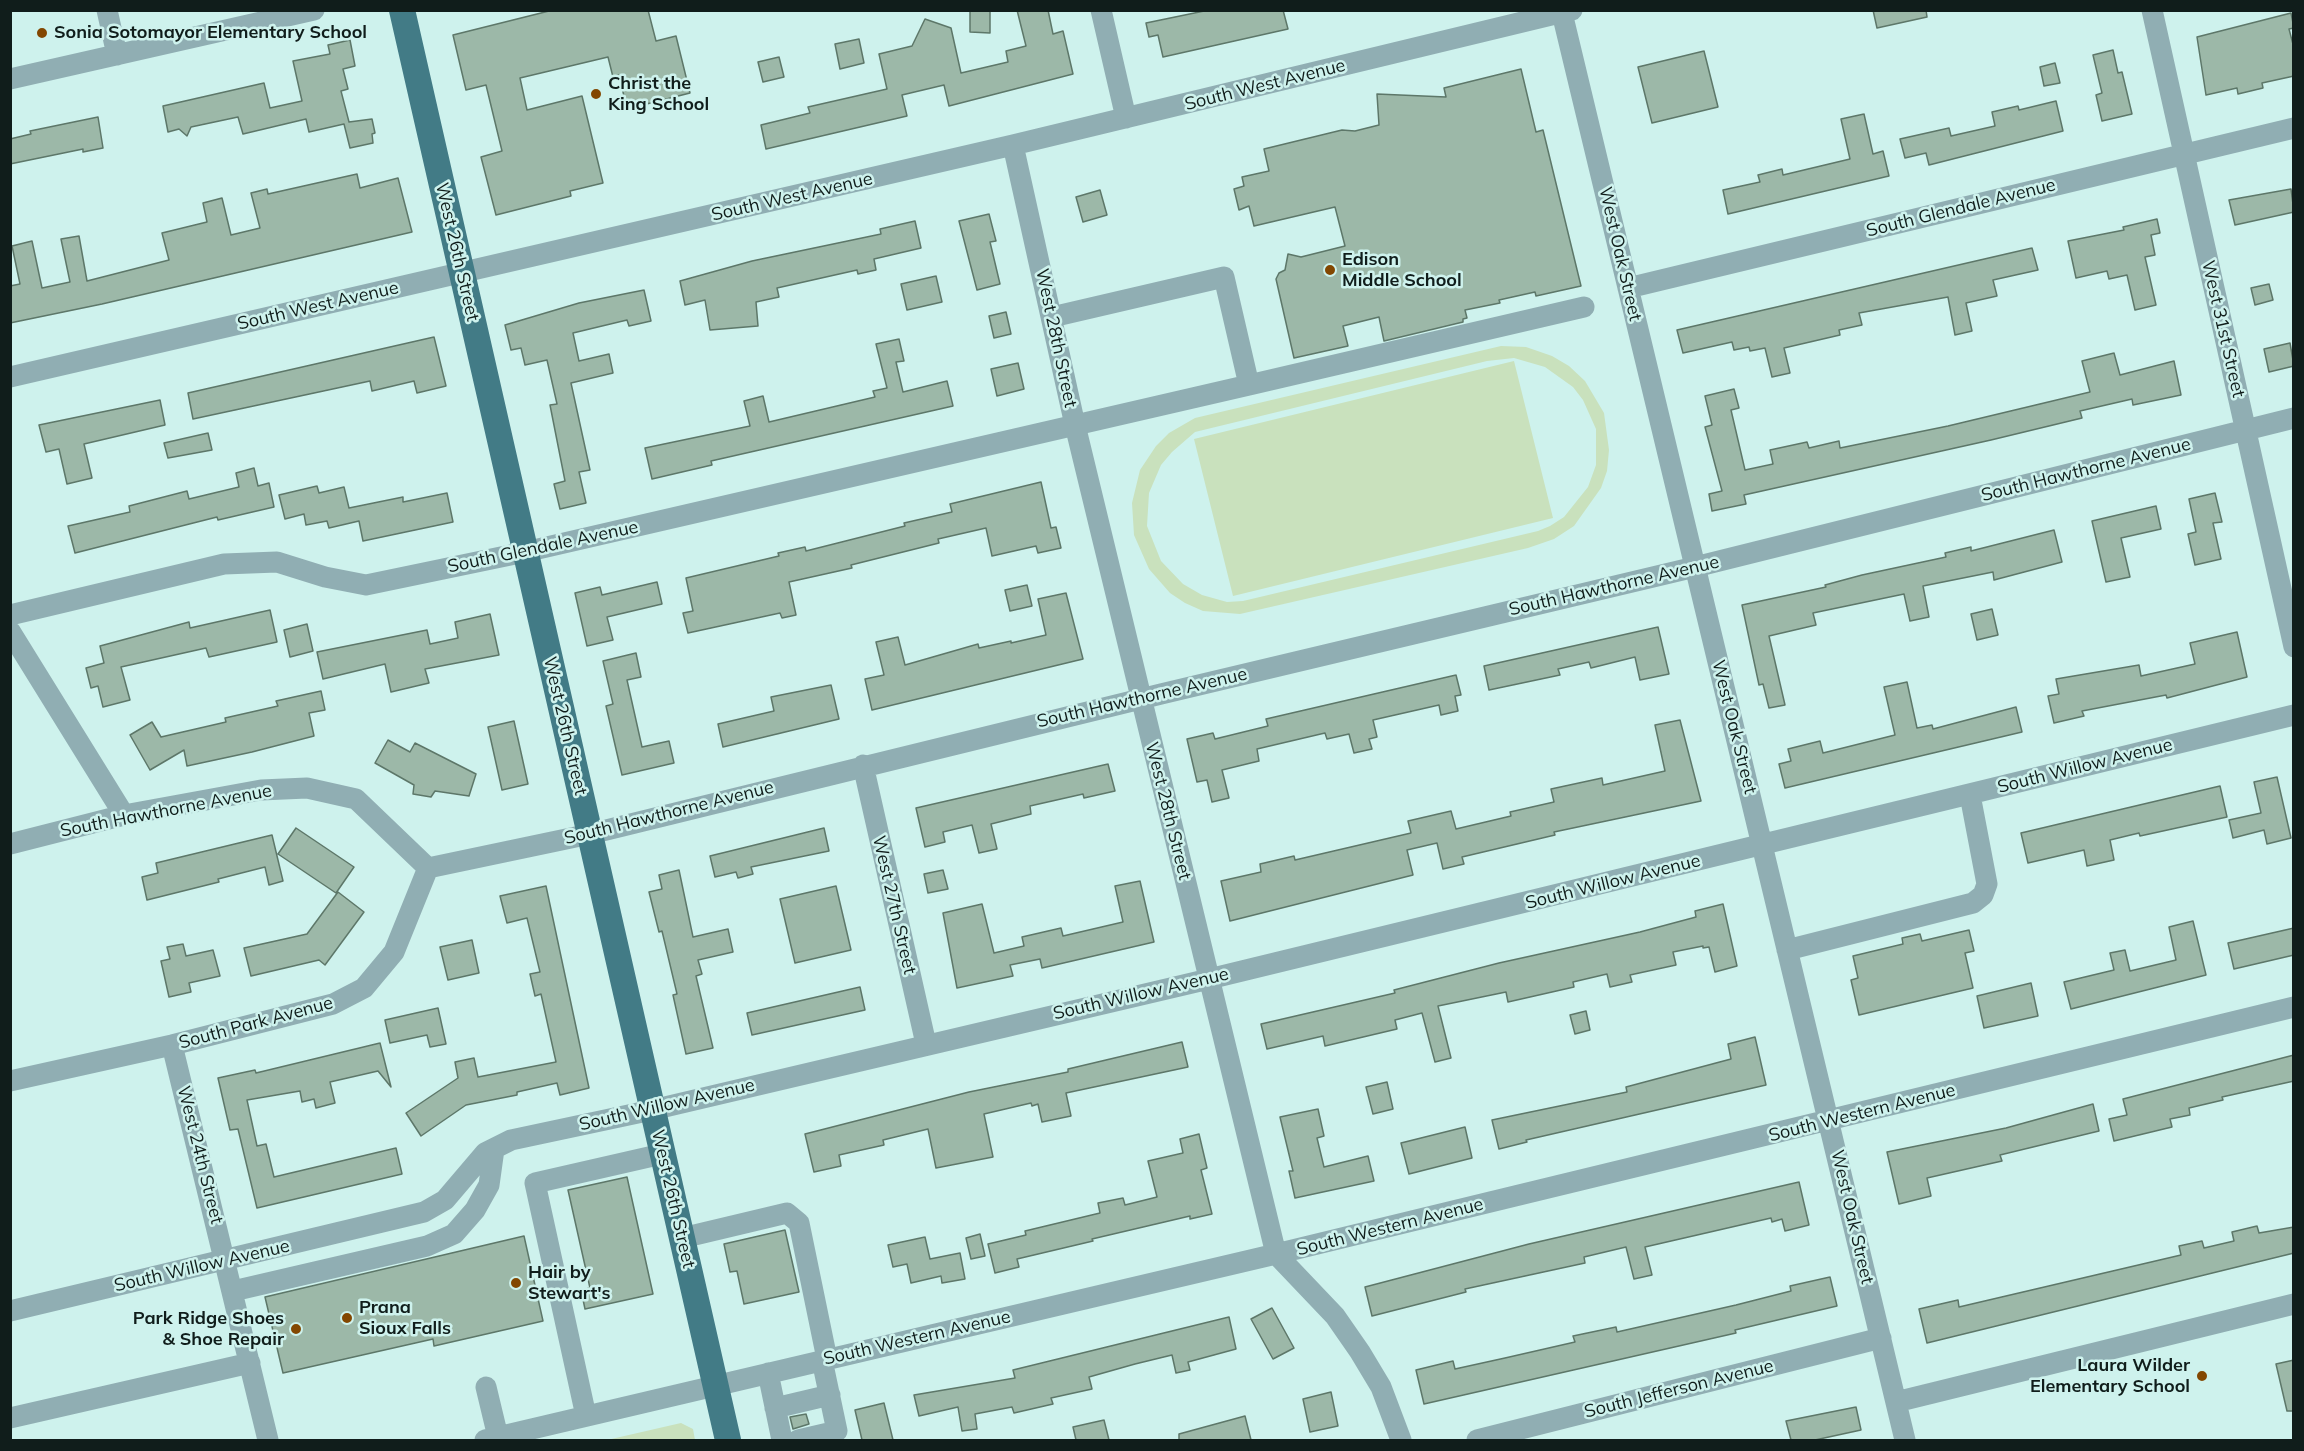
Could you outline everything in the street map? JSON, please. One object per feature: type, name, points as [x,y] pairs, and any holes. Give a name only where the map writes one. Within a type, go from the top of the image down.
[{"type":"main road","name":"West 26th Street","points":[[402,10],[728,1440]]},
{"type":"street","points":[[107,10],[117,55]]},
{"type":"street","points":[[10,79],[314,10]]},
{"type":"street","points":[[1101,10],[1126,118]]},
{"type":"street","name":"West 31st Street","points":[[2152,10],[2294,647]]},
{"type":"street","name":"South West Avenue","points":[[10,377],[1013,146],[1515,17],[1567,12]]},
{"type":"street","name":"West Oak Street","points":[[1567,12],[1628,288],[1905,1440]]},
{"type":"street","name":"South Glendale Avenue","points":[[1628,288],[2294,128]]},
{"type":"street","name":"West 28th Street","points":[[1013,146],[1075,425],[1276,1254],[1335,1316],[1360,1352],[1381,1387],[1401,1440]]},
{"type":"street","points":[[1052,317],[1224,277],[1249,385]]},
{"type":"street","name":"South Glendale Avenue","points":[[10,615],[224,564],[277,562],[325,577],[366,585],[525,552],[1584,307]]},
{"type":"street","name":"South Hawthorne Avenue","points":[[10,844],[124,815],[261,790],[307,788],[356,799],[428,867],[590,834],[863,765],[1695,567],[2294,418]]},
{"type":"street","points":[[10,631],[124,815]]},
{"type":"street","name":"South Willow Avenue","points":[[10,1311],[424,1212],[445,1200],[485,1153],[511,1140],[652,1110],[1209,979],[2294,715]]},
{"type":"street","name":"West 27th Street","points":[[863,765],[926,1044]]},
{"type":"street","points":[[1787,950],[1973,903],[1983,895],[1987,884],[1970,795]]},
{"type":"street","name":"South Park Avenue","points":[[10,1081],[172,1045],[333,1004],[364,988],[394,952],[428,867]]},
{"type":"street","name":"South Western Avenue","points":[[492,1439],[768,1372],[1276,1254],[2294,1007]]},
{"type":"street","name":"West 24th Street","points":[[172,1045],[268,1440]]},
{"type":"street","points":[[233,1291],[427,1245],[454,1234],[475,1210],[489,1185],[494,1149]]},
{"type":"street","points":[[586,1416],[535,1183],[662,1154]]},
{"type":"street","points":[[682,1238],[787,1213],[799,1223],[837,1431],[798,1440]]},
{"type":"street","points":[[1896,1402],[2294,1304]]},
{"type":"street","name":"South Jefferson Avenue","points":[[1477,1440],[1881,1338]]},
{"type":"street","points":[[10,1418],[250,1363]]},
{"type":"street","points":[[768,1372],[782,1440]]},
{"type":"street","points":[[486,1387],[492,1439]]},
{"type":"street","points":[[775,1408],[830,1395]]},
{"type":"green space","points":[[1501,346],[1526,347],[1552,356],[1569,366],[1585,381],[1604,413],[1609,450],[1607,471],[1601,488],[1574,526],[1554,539],[1528,548],[1240,614],[1203,611],[1170,593],[1149,569],[1134,535],[1132,503],[1140,470],[1156,446],[1169,433],[1195,418]],"holes":[[[1514,358],[1545,367],[1573,387],[1583,400],[1596,429],[1596,465],[1588,487],[1564,517],[1550,526],[1538,531],[1243,601],[1227,602],[1202,595],[1183,584],[1161,561],[1147,526],[1149,493],[1161,465],[1195,432],[1487,361]]]},
{"type":"green space","points":[[1514,361],[1553,518],[1233,596],[1194,439]]},
{"type":"green space","points":[[681,1423],[693,1429],[695,1440],[607,1440]]},
{"type":"building","points":[[553,10],[648,10],[656,41],[676,36],[690,93],[627,109],[619,75],[613,77],[608,57],[520,78],[527,110],[582,96],[603,183],[570,191],[571,196],[496,215],[481,157],[502,151],[486,85],[466,90],[453,35]]},
{"type":"building","points":[[970,10],[990,10],[990,33],[970,32]]},
{"type":"building","points":[[1017,10],[1048,10],[1053,34],[1063,31],[1073,74],[949,106],[944,85],[902,95],[907,116],[766,149],[761,125],[810,113],[808,107],[887,89],[879,54],[912,46],[925,19],[951,28],[961,73],[1008,62],[1006,51],[1026,46]]},
{"type":"building","points":[[1209,10],[1283,10],[1288,29],[1163,57],[1158,35],[1149,37],[1146,23]]},
{"type":"building","points":[[1873,10],[1926,10],[1927,17],[1877,28]]},
{"type":"building","points":[[2291,13],[2294,28],[2289,29],[2294,48],[2294,76],[2262,83],[2263,88],[2238,94],[2237,88],[2206,95],[2197,37]]},
{"type":"building","points":[[859,39],[864,63],[840,69],[835,44]]},
{"type":"building","points":[[350,40],[355,66],[343,69],[348,89],[341,91],[349,122],[372,119],[375,133],[372,134],[373,143],[350,148],[344,124],[309,132],[306,119],[243,134],[238,117],[191,127],[187,136],[179,129],[168,132],[163,106],[264,83],[270,108],[302,101],[293,61],[330,54],[328,45]]},
{"type":"building","points":[[2113,50],[2118,73],[2122,72],[2132,114],[2102,121],[2096,95],[2102,93],[2093,55]]},
{"type":"building","points":[[1704,51],[1718,107],[1652,123],[1638,67]]},
{"type":"building","points":[[779,57],[784,77],[763,82],[758,62]]},
{"type":"building","points":[[2055,63],[2060,83],[2044,86],[2040,67]]},
{"type":"building","points":[[1521,69],[1536,132],[1543,130],[1581,286],[1536,296],[1535,292],[1499,300],[1500,303],[1465,310],[1467,318],[1463,319],[1463,322],[1384,341],[1379,317],[1343,326],[1348,346],[1294,358],[1276,279],[1279,273],[1285,270],[1288,254],[1301,257],[1345,246],[1335,207],[1254,226],[1249,206],[1239,210],[1234,189],[1244,186],[1242,177],[1269,171],[1264,149],[1342,130],[1355,131],[1379,125],[1377,94],[1446,97],[1444,88]]},
{"type":"building","points":[[2056,101],[2063,131],[1929,165],[1926,153],[1905,158],[1900,139],[1949,128],[1951,136],[1995,126],[1992,112],[2018,106],[2019,110]]},
{"type":"building","points":[[1864,114],[1873,154],[1883,151],[1889,176],[1728,214],[1723,190],[1760,182],[1758,175],[1782,169],[1783,175],[1850,159],[1841,119]]},
{"type":"building","points":[[98,117],[103,148],[83,152],[83,149],[10,164],[10,139],[31,134],[30,131]]},
{"type":"building","points":[[357,174],[360,188],[398,178],[412,232],[10,323],[10,286],[20,284],[12,246],[32,241],[42,288],[70,282],[61,239],[79,236],[87,281],[169,260],[162,233],[207,222],[203,203],[222,198],[231,235],[260,228],[251,193],[267,189],[268,194]]},
{"type":"building","points":[[2291,189],[2294,212],[2235,225],[2229,200]]},
{"type":"building","points":[[1100,190],[1107,215],[1083,222],[1076,197]]},
{"type":"building","points":[[989,214],[996,241],[990,242],[1000,284],[977,290],[959,221]]},
{"type":"building","points":[[2157,219],[2160,233],[2151,235],[2155,255],[2145,257],[2156,305],[2135,310],[2127,275],[2109,279],[2107,271],[2076,278],[2068,241],[2124,230],[2123,227]]},
{"type":"building","points":[[915,221],[921,248],[874,259],[876,270],[858,274],[857,270],[777,288],[779,297],[756,302],[758,326],[710,330],[705,300],[685,305],[680,281],[752,261],[881,234],[880,229]]},
{"type":"building","points":[[2032,248],[2038,270],[1993,280],[1997,296],[1966,303],[1972,331],[1955,335],[1948,297],[1859,313],[1862,325],[1839,330],[1840,335],[1784,348],[1790,373],[1772,377],[1765,348],[1750,351],[1749,347],[1734,350],[1732,342],[1683,353],[1677,330]]},
{"type":"building","points":[[936,276],[942,302],[907,310],[901,284]]},
{"type":"building","points":[[2269,284],[2273,300],[2255,305],[2251,288]]},
{"type":"building","points":[[644,290],[651,321],[629,326],[627,320],[573,333],[579,361],[609,354],[613,373],[571,383],[590,470],[579,472],[586,503],[560,509],[554,484],[565,481],[550,405],[557,404],[547,360],[525,365],[521,348],[511,350],[505,325],[579,303]]},
{"type":"building","points":[[1006,312],[1011,334],[994,338],[989,316]]},
{"type":"building","points":[[434,337],[446,386],[417,393],[414,381],[372,391],[370,381],[193,419],[188,393]]},
{"type":"building","points":[[899,339],[904,361],[896,362],[903,392],[947,381],[953,406],[711,461],[712,465],[652,479],[645,448],[750,426],[744,401],[763,396],[769,422],[875,397],[873,391],[887,388],[876,344]]},
{"type":"building","points":[[2290,343],[2294,366],[2269,372],[2264,349]]},
{"type":"building","points":[[2114,353],[2120,375],[2174,361],[2181,395],[2133,405],[2132,399],[2080,411],[2082,418],[1744,495],[1746,504],[1712,511],[1709,494],[1722,491],[1705,427],[1712,425],[1705,396],[1734,389],[1739,408],[1731,410],[1745,470],[1773,464],[1770,450],[1807,442],[1809,448],[1839,441],[1840,448],[1948,426],[2090,392],[2082,361]]},
{"type":"building","points":[[1018,363],[1024,389],[997,396],[991,369]]},
{"type":"building","points":[[160,400],[165,425],[84,444],[92,478],[67,484],[59,449],[46,452],[39,425]]},
{"type":"building","points":[[208,433],[212,450],[168,458],[164,443]]},
{"type":"building","points":[[254,468],[258,486],[269,483],[274,507],[218,520],[217,517],[75,553],[68,526],[130,512],[129,506],[187,491],[189,499],[239,487],[236,473]]},
{"type":"building","points":[[1041,482],[1051,528],[1056,527],[1061,548],[1038,553],[1036,546],[992,556],[986,528],[938,539],[939,543],[851,565],[852,568],[789,582],[796,615],[782,618],[780,613],[688,633],[683,613],[693,611],[686,578],[779,556],[778,553],[805,547],[806,551],[905,526],[904,523],[952,512],[950,504]]},
{"type":"building","points":[[317,486],[319,493],[344,487],[349,508],[403,497],[403,502],[447,493],[453,522],[363,541],[359,521],[329,528],[327,521],[306,525],[304,514],[285,519],[279,495]]},
{"type":"building","points":[[2215,493],[2222,522],[2213,523],[2221,559],[2195,565],[2188,534],[2196,532],[2189,499]]},
{"type":"building","points":[[2156,506],[2161,529],[2121,538],[2130,577],[2106,582],[2092,521]]},
{"type":"building","points":[[2054,530],[2062,562],[1994,580],[1993,572],[1923,586],[1929,617],[1910,621],[1904,594],[1813,613],[1816,625],[1769,636],[1785,705],[1769,708],[1763,684],[1759,685],[1742,605],[1946,557],[1945,553],[1971,547],[1971,551]]},
{"type":"building","points":[[657,582],[662,604],[607,617],[613,640],[587,646],[575,593],[600,587],[602,595]]},
{"type":"building","points":[[1027,585],[1032,606],[1010,611],[1005,590]]},
{"type":"building","points":[[1066,593],[1083,659],[872,710],[865,679],[884,675],[876,642],[898,637],[905,665],[978,644],[979,648],[1046,635],[1038,599]]},
{"type":"building","points":[[1992,609],[1998,635],[1977,640],[1971,614]]},
{"type":"building","points":[[270,610],[277,642],[209,657],[206,648],[121,667],[130,700],[103,707],[98,686],[91,688],[86,668],[104,663],[100,646],[189,622],[190,628]]},
{"type":"building","points":[[490,614],[499,655],[425,669],[429,683],[391,692],[385,664],[323,679],[317,652],[427,630],[430,644],[458,638],[455,622]]},
{"type":"building","points":[[307,624],[313,651],[290,657],[284,630]]},
{"type":"building","points":[[1658,627],[1669,674],[1640,680],[1635,657],[1591,668],[1589,662],[1558,669],[1560,675],[1489,690],[1484,666]]},
{"type":"building","points":[[2237,632],[2247,677],[2167,698],[2166,695],[2082,711],[2084,716],[2054,723],[2048,696],[2059,694],[2056,679],[2139,665],[2141,676],[2195,664],[2190,643]]},
{"type":"building","points":[[636,653],[641,677],[627,680],[642,747],[669,741],[674,763],[622,775],[606,706],[613,704],[603,661]]},
{"type":"building","points":[[1456,675],[1461,695],[1455,696],[1458,711],[1441,715],[1439,705],[1373,720],[1377,737],[1369,739],[1372,749],[1354,753],[1349,734],[1327,739],[1325,733],[1257,749],[1259,761],[1222,770],[1229,798],[1212,802],[1207,780],[1197,782],[1187,739],[1213,733],[1215,739],[1268,726],[1266,719]]},
{"type":"building","points":[[1907,682],[1917,728],[1932,725],[1933,729],[2016,707],[2022,732],[1785,788],[1779,764],[1791,761],[1788,749],[1820,741],[1823,753],[1895,735],[1884,687]]},
{"type":"building","points":[[831,685],[839,719],[723,747],[718,724],[774,711],[771,697]]},
{"type":"building","points":[[321,691],[325,710],[309,713],[314,736],[252,752],[187,766],[184,750],[150,770],[130,735],[152,722],[161,737],[226,722],[225,718],[278,706],[276,701]]},
{"type":"building","points":[[1680,720],[1701,801],[1554,832],[1555,835],[1462,857],[1464,864],[1443,869],[1437,843],[1407,850],[1413,875],[1230,921],[1221,881],[1261,872],[1260,864],[1294,856],[1295,860],[1411,833],[1408,821],[1451,811],[1456,829],[1511,816],[1510,812],[1554,802],[1551,789],[1602,778],[1603,785],[1665,771],[1655,725]]},
{"type":"building","points":[[514,721],[528,784],[502,790],[488,727]]},
{"type":"building","points":[[388,740],[410,752],[415,743],[476,774],[469,796],[435,791],[431,797],[413,794],[414,785],[375,763]]},
{"type":"building","points":[[1108,764],[1115,791],[1084,798],[1083,794],[1030,806],[1031,814],[991,824],[997,849],[979,853],[972,825],[943,832],[945,842],[925,847],[916,808]]},
{"type":"building","points":[[2277,777],[2291,838],[2267,844],[2264,830],[2233,838],[2229,820],[2261,813],[2254,782]]},
{"type":"building","points":[[2220,786],[2227,817],[2140,836],[2139,833],[2110,840],[2114,860],[2087,866],[2084,850],[2028,863],[2021,833]]},
{"type":"building","points":[[296,828],[354,867],[336,893],[278,854]]},
{"type":"building","points":[[824,828],[829,851],[751,867],[753,874],[738,878],[736,872],[715,877],[710,856]]},
{"type":"building","points":[[272,835],[283,881],[269,885],[265,867],[218,879],[219,882],[147,900],[142,877],[158,873],[156,863]]},
{"type":"building","points":[[679,870],[693,937],[728,929],[733,952],[698,960],[702,974],[696,976],[713,1048],[686,1054],[673,995],[677,994],[662,931],[659,932],[649,892],[662,889],[659,875]]},
{"type":"building","points":[[943,870],[948,889],[928,893],[924,874]]},
{"type":"building","points":[[1140,881],[1154,942],[1042,968],[1040,959],[1010,965],[1013,976],[957,988],[943,913],[982,904],[994,953],[1024,946],[1022,937],[1061,928],[1063,936],[1123,922],[1115,886]]},
{"type":"building","points":[[546,886],[589,1088],[560,1095],[557,1083],[517,1092],[517,1095],[466,1105],[421,1136],[406,1113],[458,1078],[455,1062],[474,1058],[478,1077],[556,1062],[541,994],[535,996],[530,974],[540,972],[527,918],[507,923],[500,896]]},
{"type":"building","points":[[836,886],[851,950],[795,963],[780,899]]},
{"type":"building","points":[[338,892],[364,912],[325,965],[319,960],[251,976],[244,948],[307,934]]},
{"type":"building","points":[[1723,904],[1737,966],[1715,972],[1709,947],[1703,948],[1703,946],[1673,952],[1676,965],[1630,975],[1632,982],[1610,987],[1607,974],[1573,982],[1574,987],[1508,1002],[1506,992],[1438,1006],[1451,1058],[1435,1062],[1422,1013],[1395,1020],[1397,1029],[1325,1046],[1323,1036],[1267,1049],[1261,1024],[1395,993],[1394,990],[1499,963],[1640,932],[1696,917],[1695,911]]},
{"type":"building","points":[[2193,921],[2206,975],[2071,1009],[2064,982],[2114,970],[2110,953],[2125,950],[2130,971],[2176,960],[2169,927]]},
{"type":"building","points":[[2294,928],[2294,955],[2234,969],[2228,943]]},
{"type":"building","points":[[1969,930],[1974,951],[1965,953],[1973,988],[1859,1015],[1851,980],[1858,978],[1853,956],[1903,944],[1902,938],[1920,934],[1922,941]]},
{"type":"building","points":[[472,940],[479,973],[448,980],[440,947]]},
{"type":"building","points":[[183,944],[186,956],[213,950],[220,976],[189,983],[191,992],[169,997],[161,961],[170,959],[167,947]]},
{"type":"building","points":[[2031,983],[2038,1016],[1984,1028],[1977,996]]},
{"type":"building","points":[[860,987],[865,1010],[752,1035],[747,1013]]},
{"type":"building","points":[[438,1008],[446,1044],[430,1047],[427,1035],[390,1043],[385,1020]]},
{"type":"building","points":[[1586,1011],[1590,1030],[1575,1034],[1570,1015]]},
{"type":"building","points":[[1755,1037],[1766,1085],[1526,1140],[1527,1142],[1499,1149],[1492,1120],[1627,1092],[1626,1087],[1731,1059],[1728,1044]]},
{"type":"building","points":[[1182,1042],[1188,1067],[1066,1093],[1071,1116],[1042,1122],[1038,1104],[1032,1106],[1031,1103],[984,1114],[993,1157],[936,1168],[928,1129],[883,1140],[884,1145],[839,1155],[841,1166],[814,1172],[805,1134],[969,1092],[1068,1072],[1068,1069]]},
{"type":"building","points":[[380,1043],[391,1087],[378,1071],[330,1082],[335,1103],[316,1108],[314,1099],[302,1102],[300,1091],[247,1100],[257,1146],[266,1144],[274,1177],[396,1148],[402,1174],[257,1208],[238,1129],[230,1130],[218,1078],[255,1070],[256,1073]]},
{"type":"building","points":[[2294,1055],[2294,1081],[2222,1097],[2223,1100],[2189,1108],[2190,1115],[2170,1119],[2172,1127],[2114,1141],[2109,1119],[2127,1115],[2123,1099]]},
{"type":"building","points":[[1387,1082],[1393,1109],[1373,1114],[1366,1087]]},
{"type":"building","points":[[2093,1104],[2099,1131],[2000,1155],[2002,1161],[1927,1178],[1931,1196],[1899,1204],[1887,1152],[2006,1128]]},
{"type":"building","points":[[1318,1109],[1324,1136],[1317,1138],[1324,1167],[1368,1156],[1374,1181],[1295,1198],[1289,1171],[1293,1171],[1280,1117]]},
{"type":"building","points":[[1465,1127],[1472,1158],[1409,1174],[1401,1143]]},
{"type":"building","points":[[1199,1134],[1207,1168],[1201,1170],[1212,1214],[1190,1219],[1190,1216],[1017,1259],[1019,1267],[995,1273],[988,1244],[1026,1235],[1025,1231],[1100,1213],[1098,1203],[1123,1198],[1125,1205],[1157,1197],[1148,1161],[1183,1153],[1180,1139]]},
{"type":"building","points":[[627,1177],[653,1294],[585,1309],[581,1290],[590,1288],[568,1190]]},
{"type":"building","points":[[1799,1182],[1809,1225],[1785,1231],[1782,1219],[1772,1222],[1771,1218],[1645,1247],[1652,1275],[1634,1279],[1626,1247],[1584,1257],[1585,1263],[1465,1289],[1466,1292],[1372,1316],[1365,1287],[1529,1244]]},
{"type":"building","points":[[2257,1226],[2259,1233],[2294,1227],[2294,1253],[1927,1343],[1919,1309],[1958,1300],[1959,1307],[2181,1255],[2179,1246],[2202,1241],[2204,1248],[2234,1241],[2232,1232]]},
{"type":"building","points":[[785,1230],[799,1292],[744,1304],[737,1271],[730,1272],[724,1244]]},
{"type":"building","points":[[980,1234],[985,1256],[971,1259],[966,1238]]},
{"type":"building","points":[[524,1236],[543,1321],[434,1346],[433,1339],[283,1373],[265,1297]]},
{"type":"building","points":[[925,1237],[930,1259],[960,1253],[965,1279],[942,1283],[941,1276],[911,1283],[907,1264],[893,1267],[888,1245]]},
{"type":"building","points":[[1830,1277],[1837,1306],[1735,1330],[1736,1333],[1424,1404],[1416,1370],[1453,1361],[1455,1369],[1505,1358],[1575,1342],[1573,1336],[1616,1327],[1617,1332],[1736,1305],[1791,1291],[1790,1286]]},
{"type":"building","points":[[1272,1308],[1294,1348],[1273,1359],[1251,1319]]},
{"type":"building","points":[[1229,1317],[1236,1349],[1188,1362],[1190,1370],[1176,1373],[1172,1355],[1135,1364],[1089,1377],[1092,1389],[1051,1398],[1053,1404],[1014,1413],[1012,1407],[975,1414],[977,1429],[962,1431],[958,1407],[919,1416],[914,1395],[1015,1378],[1013,1370]]},
{"type":"building","points":[[2294,1360],[2294,1411],[2287,1411],[2276,1364]]},
{"type":"building","points":[[1331,1392],[1338,1426],[1310,1432],[1303,1399]]},
{"type":"building","points":[[884,1403],[893,1440],[862,1440],[855,1410]]},
{"type":"building","points":[[1856,1407],[1861,1430],[1815,1440],[1791,1440],[1786,1421]]},
{"type":"building","points":[[806,1414],[809,1424],[793,1429],[790,1417]]},
{"type":"building","points":[[1245,1416],[1251,1440],[1179,1440],[1179,1434]]},
{"type":"building","points":[[1104,1420],[1109,1440],[1076,1440],[1073,1427]]},
{"type":"place","name":"Sonia Sotomayor Elementary School","points":[[42,33]]},
{"type":"place","name":"Christ the King School","points":[[596,94]]},
{"type":"place","name":"Edison Middle School","points":[[1330,270]]},
{"type":"place","name":"Hair by Stewart's","points":[[516,1283]]},
{"type":"place","name":"Prana Sioux Falls","points":[[347,1318]]},
{"type":"place","name":"Park Ridge Shoes & Shoe Repair","points":[[296,1329]]},
{"type":"place","name":"Laura Wilder Elementary School","points":[[2202,1376]]}]
